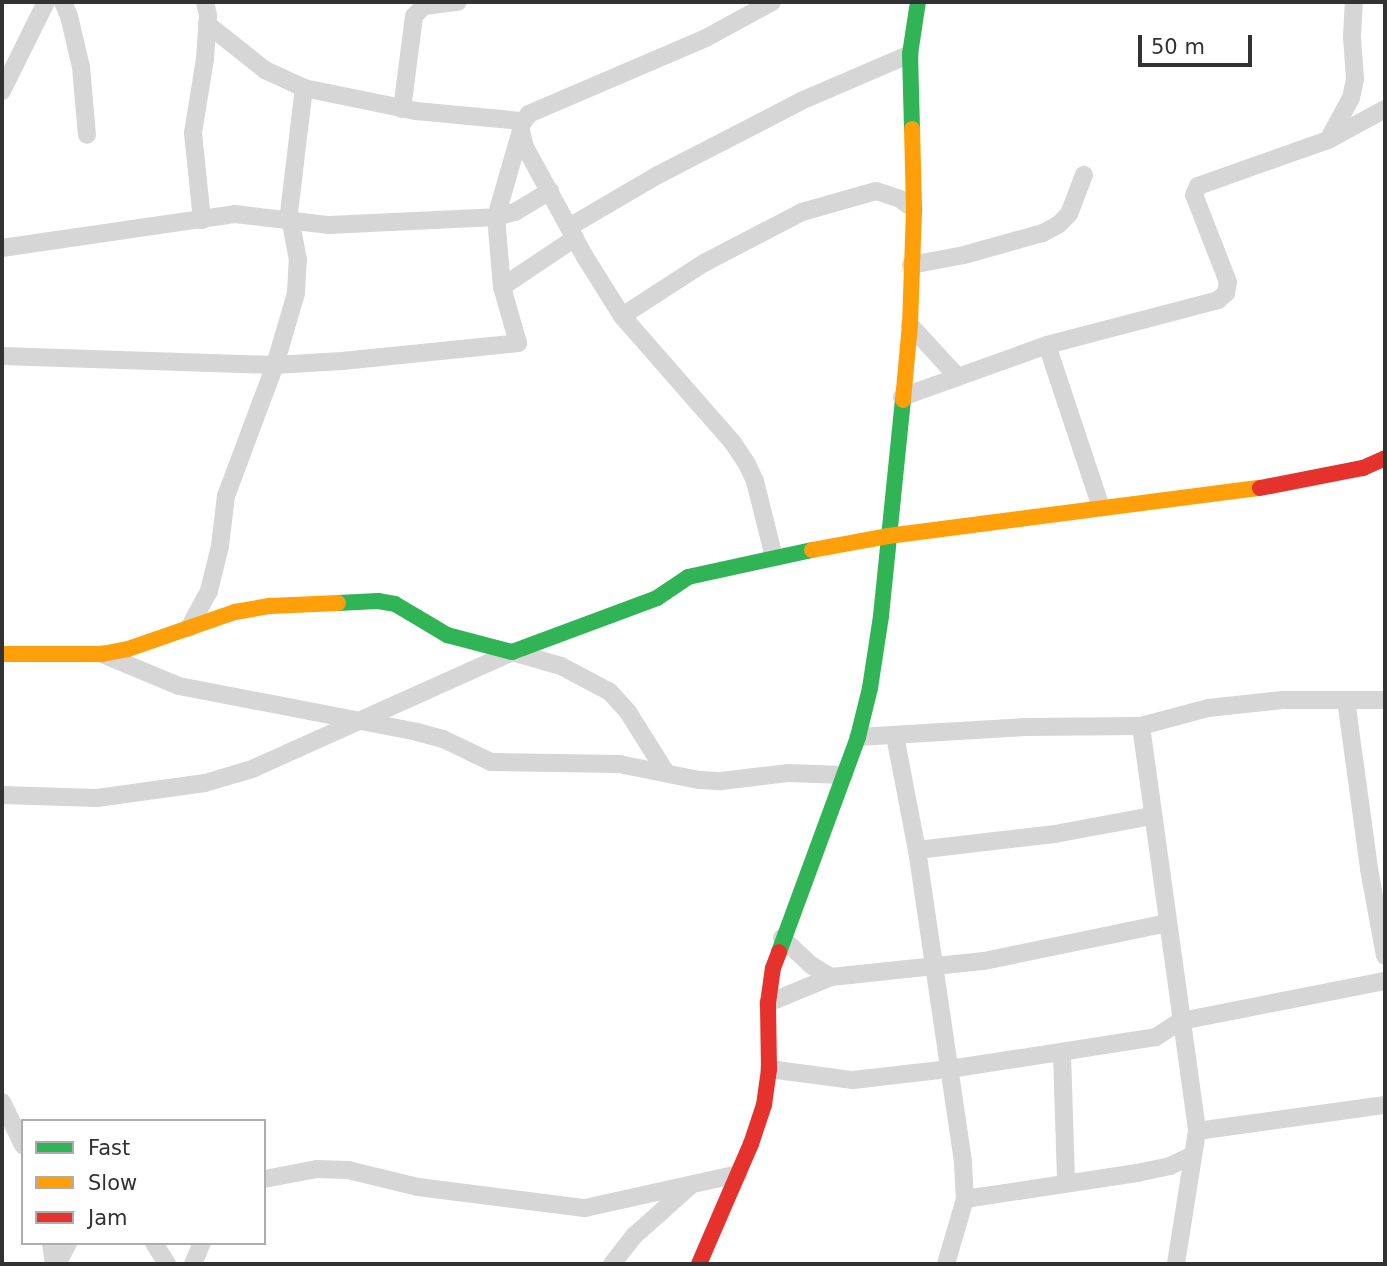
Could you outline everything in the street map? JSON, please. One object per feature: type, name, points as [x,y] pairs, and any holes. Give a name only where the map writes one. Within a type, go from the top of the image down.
[{"type":"street","points":[[2,91],[46,2]]},
{"type":"street","points":[[63,2],[81,67],[87,135]]},
{"type":"street","points":[[202,219],[193,133],[205,59],[205,2]]},
{"type":"street","points":[[402,109],[414,16],[424,6],[458,2]]},
{"type":"street","points":[[2,356],[275,365],[518,343],[502,287],[496,217],[521,127],[543,107],[706,38],[772,2]]},
{"type":"street","points":[[699,1264],[764,1105],[769,1069],[768,1003],[773,968],[858,737],[870,688],[881,616],[910,325],[914,209],[910,54],[918,2]]},
{"type":"street","points":[[1328,140],[1351,98],[1355,79],[1352,37],[1354,2]]},
{"type":"street","points":[[207,24],[265,70],[304,89],[402,109],[521,127]]},
{"type":"street","points":[[502,287],[636,187],[852,76],[910,54]]},
{"type":"street","points":[[189,628],[209,591],[220,546],[226,496],[275,365],[298,277],[298,260],[289,223],[292,170],[304,89]]},
{"type":"street","points":[[1351,98],[1379,113]]},
{"type":"street","points":[[902,397],[956,375],[1047,345],[1218,300],[1226,293],[1228,282],[1194,195],[1198,186],[1328,140],[1379,113]]},
{"type":"street","points":[[521,127],[572,233],[622,316],[733,443],[747,464],[755,481],[774,557]]},
{"type":"street","points":[[911,265],[964,255],[1043,233],[1059,224],[1069,214],[1084,175]]},
{"type":"street","points":[[2,248],[235,214],[257,215],[289,223],[352,224],[496,217],[515,212],[550,191]]},
{"type":"street","points":[[622,316],[704,263],[802,212],[876,191],[900,199],[914,209]]},
{"type":"street","points":[[910,325],[956,375]]},
{"type":"street","points":[[1047,345],[1101,507]]},
{"type":"street","points":[[2,795],[97,798],[205,783],[252,769],[524,645],[628,610],[657,597],[688,577],[774,557],[888,536],[1261,488],[1363,468],[1385,458]]},
{"type":"street","points":[[2,654],[102,654],[128,649],[235,612],[270,606],[378,601],[395,604],[447,635],[561,666],[610,692],[628,712],[665,771]]},
{"type":"street","points":[[102,654],[191,689],[360,721],[443,740],[491,762],[619,764],[665,771],[699,780],[721,781],[788,773],[844,775]]},
{"type":"street","points":[[858,737],[1025,727],[1141,726],[1208,708],[1283,700],[1385,700]]},
{"type":"street","points":[[1346,701],[1377,868],[1385,956]]},
{"type":"street","points":[[1141,726],[1197,1131],[1176,1264]]},
{"type":"street","points":[[895,736],[917,850],[950,1069],[965,1199],[946,1264]]},
{"type":"street","points":[[917,850],[1055,834],[1152,816]]},
{"type":"street","points":[[768,1003],[831,977],[1018,955],[1167,923]]},
{"type":"street","points":[[782,938],[811,965],[831,977]]},
{"type":"street","points":[[769,1069],[853,1080],[1062,1053],[1156,1037],[1181,1021],[1385,981]]},
{"type":"street","points":[[1062,1053],[1066,1184]]},
{"type":"street","points":[[2,1102],[21,1141]]},
{"type":"street","points":[[1197,1131],[1385,1105]]},
{"type":"street","points":[[965,1199],[1171,1166],[1193,1155]]},
{"type":"street","points":[[266,1179],[317,1169],[348,1170],[418,1187],[584,1208],[738,1174]]},
{"type":"street","points":[[612,1264],[635,1234],[693,1184]]},
{"type":"street","points":[[51,1245],[55,1264]]},
{"type":"street","points":[[55,1264],[67,1245]]},
{"type":"street","points":[[155,1245],[167,1264]]},
{"type":"street","points":[[193,1264],[201,1245]]},
{"type":"traffic: fast","points":[[912,129],[910,54],[918,2]]},
{"type":"traffic: fast","points":[[779,952],[858,737],[870,688],[881,616],[903,400]]},
{"type":"traffic: fast","points":[[338,603],[378,601],[395,604],[447,635],[512,652],[657,598],[688,577],[812,550]]},
{"type":"traffic: slow","points":[[903,400],[910,325],[914,209],[912,129]]},
{"type":"traffic: slow","points":[[812,550],[888,536],[1260,488]]},
{"type":"traffic: slow","points":[[2,654],[102,654],[128,649],[235,612],[270,606],[338,603]]},
{"type":"traffic: jam","points":[[1260,488],[1363,468],[1385,458]]},
{"type":"traffic: jam","points":[[699,1264],[751,1144],[764,1105],[769,1069],[768,1003],[773,968],[779,952]]}]
